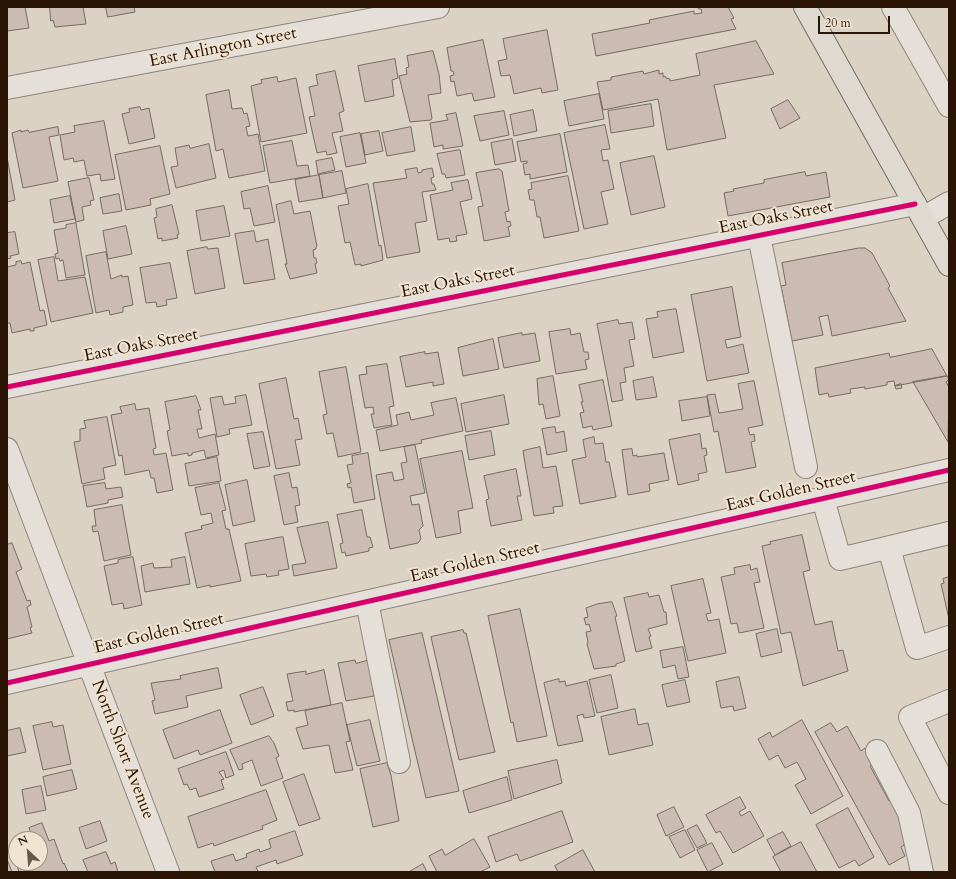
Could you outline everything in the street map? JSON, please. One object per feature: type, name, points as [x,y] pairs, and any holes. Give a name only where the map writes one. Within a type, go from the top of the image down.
[{"type":"main road","points":[[805,7],[949,265]]},
{"type":"street","name":"East Arlington Street","points":[[7,88],[438,7]]},
{"type":"street","points":[[892,7],[949,106]]},
{"type":"street","name":"East Oaks Street","points":[[7,387],[759,236],[919,211],[949,203]]},
{"type":"street","points":[[759,236],[806,467]]},
{"type":"street","name":"North Short Avenue","points":[[7,449],[168,872]]},
{"type":"street","name":"East Golden Street","points":[[7,683],[949,470]]},
{"type":"street","points":[[823,498],[840,559],[949,533]]},
{"type":"street","points":[[889,548],[917,648],[949,637]]},
{"type":"street","points":[[367,602],[399,762]]},
{"type":"street","points":[[949,701],[910,717],[949,793]]},
{"type":"street","points":[[877,751],[909,813],[922,872]]},
{"type":"building","points":[[7,7],[25,7],[29,28],[7,31]]},
{"type":"building","points":[[50,7],[83,7],[86,24],[55,27],[53,20],[51,21]]},
{"type":"building","points":[[106,7],[134,7],[135,12],[108,17]]},
{"type":"building","points":[[698,7],[728,7],[734,18],[731,19],[736,29],[596,56],[592,34],[650,23],[649,20],[694,11],[694,14],[702,13],[701,9]]},
{"type":"building","points":[[547,30],[558,90],[542,93],[541,88],[514,94],[510,75],[501,76],[498,61],[507,59],[503,39]]},
{"type":"building","points":[[483,40],[495,97],[474,101],[472,93],[457,96],[454,81],[451,82],[450,76],[454,75],[453,71],[451,71],[447,48]]},
{"type":"building","points":[[756,41],[774,74],[714,85],[726,138],[667,150],[658,99],[603,110],[597,82],[611,80],[611,77],[643,71],[644,74],[659,70],[659,74],[663,73],[663,77],[665,76],[666,78],[670,79],[670,81],[700,75],[696,54]]},
{"type":"building","points":[[433,51],[439,74],[441,93],[428,95],[432,118],[431,120],[410,122],[399,76],[407,74],[406,68],[409,67],[407,56]]},
{"type":"building","points":[[395,59],[398,78],[392,80],[394,96],[365,102],[358,66]]},
{"type":"building","points":[[335,71],[344,111],[339,113],[343,131],[332,133],[337,153],[327,155],[326,151],[317,153],[309,117],[315,116],[309,87],[318,85],[316,75]]},
{"type":"building","points":[[277,77],[278,82],[296,78],[307,133],[261,142],[251,86],[262,83],[261,80]]},
{"type":"building","points":[[229,90],[232,109],[242,108],[244,114],[247,113],[250,126],[246,127],[248,136],[258,134],[265,171],[229,178],[223,149],[216,151],[206,95]]},
{"type":"building","points":[[599,94],[604,119],[569,126],[564,101]]},
{"type":"building","points":[[788,100],[800,118],[780,129],[771,109]]},
{"type":"building","points":[[651,104],[654,126],[611,133],[608,111]]},
{"type":"building","points":[[140,107],[141,110],[149,108],[155,138],[129,144],[122,114],[130,112],[129,109]]},
{"type":"building","points":[[533,110],[537,131],[514,136],[510,115]]},
{"type":"building","points":[[504,111],[509,135],[480,141],[474,116]]},
{"type":"building","points":[[456,113],[463,146],[443,149],[443,145],[434,147],[430,123],[448,120],[446,115]]},
{"type":"building","points":[[104,121],[115,179],[101,181],[100,174],[87,176],[84,160],[74,162],[73,158],[64,160],[60,135],[75,132],[74,126]]},
{"type":"building","points":[[605,125],[610,149],[601,150],[603,161],[608,160],[614,189],[601,192],[608,224],[584,229],[564,133]]},
{"type":"building","points":[[58,127],[59,135],[49,137],[58,181],[23,188],[12,133],[21,130],[21,132],[28,130],[29,132]]},
{"type":"building","points":[[411,127],[415,151],[387,156],[382,133]]},
{"type":"building","points":[[379,131],[383,151],[365,155],[361,134]]},
{"type":"building","points":[[360,133],[366,163],[346,167],[340,137]]},
{"type":"building","points":[[560,134],[567,172],[530,179],[530,174],[525,175],[523,164],[527,163],[527,161],[521,162],[517,142]]},
{"type":"building","points":[[512,139],[516,161],[495,165],[491,143]]},
{"type":"building","points":[[292,141],[297,166],[308,165],[310,176],[270,183],[263,146]]},
{"type":"building","points":[[209,144],[216,178],[176,188],[171,167],[178,166],[175,148],[189,145],[190,148]]},
{"type":"building","points":[[160,146],[170,194],[150,199],[151,205],[126,210],[115,155]]},
{"type":"building","points":[[460,150],[465,175],[446,178],[445,174],[442,174],[437,154]]},
{"type":"building","points":[[654,156],[665,207],[631,215],[620,163]]},
{"type":"building","points":[[7,157],[15,200],[7,202]]},
{"type":"building","points":[[332,158],[335,170],[318,174],[316,161]]},
{"type":"building","points":[[417,168],[418,173],[422,172],[422,170],[432,168],[434,177],[431,178],[432,184],[434,184],[436,190],[422,192],[427,221],[415,223],[420,252],[387,258],[373,183],[407,178],[405,170]]},
{"type":"building","points":[[499,169],[502,171],[509,211],[505,212],[507,222],[510,221],[511,226],[508,227],[510,236],[484,241],[478,207],[483,206],[476,173]]},
{"type":"building","points":[[342,171],[346,193],[323,198],[319,175]]},
{"type":"building","points":[[805,172],[806,176],[826,172],[830,197],[728,216],[724,193],[734,191],[733,189],[764,183],[764,180]]},
{"type":"building","points":[[319,175],[323,198],[299,202],[295,180]]},
{"type":"building","points":[[568,176],[579,231],[544,238],[540,217],[537,217],[534,200],[530,200],[528,190],[532,189],[531,183]]},
{"type":"building","points":[[89,178],[94,200],[90,201],[91,205],[82,207],[84,220],[76,222],[68,182]]},
{"type":"building","points":[[468,180],[472,199],[460,202],[467,234],[456,236],[457,241],[450,242],[449,238],[438,240],[430,195],[453,190],[451,183]]},
{"type":"building","points":[[368,184],[379,246],[381,245],[383,260],[361,266],[361,264],[355,265],[350,242],[345,243],[338,206],[349,204],[346,189]]},
{"type":"building","points":[[268,186],[275,222],[254,226],[250,208],[244,209],[241,192]]},
{"type":"building","points":[[119,194],[122,211],[103,214],[100,198]]},
{"type":"building","points":[[70,196],[75,219],[54,223],[50,200]]},
{"type":"building","points":[[291,201],[294,214],[310,211],[317,246],[316,249],[313,250],[314,258],[316,258],[317,263],[315,264],[317,273],[290,279],[285,264],[287,264],[276,205]]},
{"type":"building","points":[[172,205],[179,234],[177,235],[178,238],[162,241],[162,238],[158,239],[154,218],[157,217],[156,209]]},
{"type":"building","points":[[224,206],[230,236],[201,241],[196,211]]},
{"type":"building","points":[[76,223],[85,275],[66,278],[63,260],[60,261],[59,258],[56,259],[55,254],[58,253],[54,230],[66,228],[66,225]]},
{"type":"building","points":[[126,226],[132,254],[108,259],[103,231]]},
{"type":"building","points":[[254,231],[256,242],[268,239],[275,279],[244,284],[235,234]]},
{"type":"building","points":[[15,232],[19,254],[10,256],[11,258],[7,259],[7,233]]},
{"type":"building","points":[[207,247],[208,249],[218,248],[225,288],[195,294],[187,251]]},
{"type":"building","points":[[865,248],[872,253],[890,286],[888,288],[906,321],[832,336],[828,315],[819,317],[823,335],[792,341],[781,286],[786,285],[782,263]]},
{"type":"building","points":[[106,252],[111,279],[122,275],[122,277],[128,276],[133,305],[123,307],[123,312],[110,315],[109,310],[96,313],[86,256]]},
{"type":"building","points":[[54,257],[58,281],[85,277],[93,313],[51,322],[38,260]]},
{"type":"building","points":[[21,261],[22,264],[30,262],[40,311],[44,310],[47,325],[34,328],[34,331],[30,331],[30,329],[12,333],[10,323],[7,323],[7,267],[16,265],[16,262]]},
{"type":"building","points":[[170,263],[177,298],[166,300],[167,305],[157,307],[156,302],[146,303],[140,268]]},
{"type":"building","points":[[732,287],[741,337],[725,340],[727,348],[743,344],[749,373],[707,381],[691,295]]},
{"type":"building","points":[[676,309],[684,352],[653,358],[646,319],[658,317],[657,312]]},
{"type":"building","points":[[618,320],[619,324],[632,322],[635,339],[629,340],[634,366],[624,368],[626,382],[620,383],[623,400],[612,402],[597,324]]},
{"type":"building","points":[[570,329],[571,335],[580,333],[584,352],[588,352],[589,359],[585,360],[587,369],[556,374],[549,332]]},
{"type":"building","points":[[522,333],[522,335],[535,333],[540,361],[504,368],[498,338]]},
{"type":"building","points":[[493,339],[499,369],[463,376],[458,348]]},
{"type":"building","points":[[932,349],[947,376],[895,386],[894,381],[887,382],[887,385],[865,389],[865,387],[850,389],[851,393],[829,397],[828,393],[819,395],[815,368],[889,353],[890,357]]},
{"type":"building","points":[[425,352],[425,354],[438,352],[444,384],[433,386],[433,382],[406,387],[400,357]]},
{"type":"building","points":[[387,364],[394,406],[389,407],[392,425],[374,428],[371,414],[374,414],[373,407],[365,408],[359,375],[367,374],[366,367]]},
{"type":"building","points":[[346,367],[361,452],[338,457],[333,433],[327,434],[323,415],[327,414],[319,372]]},
{"type":"building","points":[[553,376],[560,416],[546,419],[543,404],[539,405],[537,379]]},
{"type":"building","points":[[947,376],[949,379],[946,382],[949,387],[948,442],[913,382]]},
{"type":"building","points":[[653,377],[657,397],[636,400],[633,381]]},
{"type":"building","points":[[286,378],[294,419],[298,418],[302,439],[295,440],[300,465],[276,469],[259,384]]},
{"type":"building","points":[[603,380],[612,426],[593,430],[592,426],[583,428],[580,413],[584,412],[579,385]]},
{"type":"building","points":[[754,381],[763,425],[748,428],[750,435],[754,434],[755,441],[751,442],[756,467],[726,473],[718,431],[714,432],[707,395],[715,394],[719,413],[743,409],[738,384]]},
{"type":"building","points":[[901,384],[902,388],[896,389],[895,386]]},
{"type":"building","points":[[246,395],[252,425],[229,429],[230,434],[217,437],[210,398],[222,396],[224,405],[236,403],[235,397]]},
{"type":"building","points":[[504,395],[509,424],[466,432],[461,404]]},
{"type":"building","points":[[196,396],[201,410],[198,410],[202,429],[197,429],[199,438],[215,434],[219,455],[206,458],[204,450],[192,453],[192,455],[188,456],[188,453],[172,456],[167,431],[170,430],[165,402]]},
{"type":"building","points":[[707,397],[710,416],[682,421],[679,401]]},
{"type":"building","points":[[456,398],[463,431],[421,440],[422,443],[380,451],[376,430],[398,425],[396,415],[409,412],[411,420],[434,415],[431,403]]},
{"type":"building","points":[[135,404],[136,410],[149,408],[156,448],[153,449],[154,455],[166,453],[173,490],[157,493],[154,478],[151,478],[149,470],[125,475],[122,455],[119,456],[111,415],[122,413],[120,407]]},
{"type":"building","points":[[107,417],[116,465],[103,468],[105,479],[82,484],[74,442],[80,441],[80,429],[86,428],[84,421]]},
{"type":"building","points":[[555,427],[556,433],[564,431],[567,451],[547,455],[542,429]]},
{"type":"building","points":[[491,431],[495,455],[469,460],[465,436]]},
{"type":"building","points":[[263,432],[270,466],[254,469],[247,434]]},
{"type":"building","points":[[700,434],[702,449],[706,448],[707,455],[704,456],[707,472],[698,474],[699,480],[678,485],[669,440]]},
{"type":"building","points":[[594,437],[595,444],[603,443],[606,462],[609,462],[616,497],[580,504],[572,460],[586,457],[583,440]]},
{"type":"building","points":[[415,445],[425,493],[410,496],[412,505],[419,504],[423,526],[419,530],[421,539],[418,543],[390,549],[376,475],[392,472],[394,481],[404,479],[401,463],[407,462],[404,447]]},
{"type":"building","points":[[540,447],[543,468],[556,466],[563,506],[553,507],[554,513],[534,516],[523,451]]},
{"type":"building","points":[[632,449],[633,456],[637,455],[637,457],[664,453],[669,480],[649,484],[650,491],[628,495],[622,450]]},
{"type":"building","points":[[462,451],[473,508],[458,511],[461,533],[436,538],[420,459]]},
{"type":"building","points":[[368,453],[375,499],[354,503],[351,487],[348,488],[347,484],[351,483],[347,465],[353,464],[352,456]]},
{"type":"building","points":[[217,457],[221,481],[189,486],[185,464]]},
{"type":"building","points":[[516,469],[521,496],[517,496],[522,520],[491,526],[486,500],[489,499],[484,476]]},
{"type":"building","points":[[289,473],[292,488],[297,487],[300,505],[295,506],[298,522],[284,525],[274,476]]},
{"type":"building","points":[[247,480],[255,521],[233,526],[225,485]]},
{"type":"building","points":[[105,483],[106,489],[121,487],[123,497],[108,500],[108,503],[87,507],[83,486]]},
{"type":"building","points":[[219,483],[226,510],[222,511],[226,529],[229,529],[241,581],[197,588],[185,533],[202,529],[201,526],[213,523],[211,513],[201,515],[195,488]]},
{"type":"building","points":[[122,505],[131,555],[104,561],[98,531],[93,532],[92,526],[96,526],[94,510]]},
{"type":"building","points":[[362,510],[367,537],[370,537],[373,547],[369,548],[369,551],[346,556],[345,552],[342,553],[340,544],[343,543],[337,515]]},
{"type":"building","points":[[328,522],[337,568],[294,576],[292,565],[306,563],[297,528]]},
{"type":"building","points":[[802,535],[810,570],[803,572],[815,625],[832,621],[838,651],[843,650],[848,671],[803,686],[791,632],[781,634],[762,546],[771,544],[770,542]]},
{"type":"building","points":[[283,537],[289,569],[278,571],[279,575],[267,577],[266,574],[251,576],[245,544]]},
{"type":"building","points":[[12,543],[22,569],[16,572],[27,601],[30,600],[31,605],[27,607],[32,633],[7,639],[7,545]]},
{"type":"building","points":[[133,557],[142,605],[124,609],[123,603],[112,605],[104,566],[118,563],[118,560]]},
{"type":"building","points":[[185,557],[190,584],[145,592],[141,566],[153,563],[154,568],[172,567],[171,560]]},
{"type":"building","points":[[750,565],[751,570],[757,568],[760,582],[754,583],[764,628],[739,633],[737,623],[731,624],[721,577],[735,574],[734,568]]},
{"type":"building","points":[[949,577],[949,619],[941,584],[944,583],[943,579]]},
{"type":"building","points":[[703,579],[711,613],[706,614],[708,621],[719,619],[726,653],[688,661],[671,586]]},
{"type":"building","points":[[648,593],[649,597],[659,595],[664,612],[666,612],[667,624],[648,629],[651,636],[649,637],[652,648],[636,652],[624,598]]},
{"type":"building","points":[[612,602],[617,616],[615,617],[625,661],[616,664],[616,666],[594,669],[587,644],[586,632],[591,631],[589,624],[586,625],[584,618],[588,617],[586,608],[597,604]]},
{"type":"building","points":[[520,609],[547,736],[517,742],[513,722],[511,723],[488,616]]},
{"type":"building","points":[[777,629],[782,652],[761,657],[756,634]]},
{"type":"building","points":[[463,630],[464,633],[466,633],[495,752],[459,760],[431,637]]},
{"type":"building","points":[[422,633],[459,791],[426,798],[389,640]]},
{"type":"building","points":[[683,647],[689,677],[678,679],[675,665],[663,668],[660,651]]},
{"type":"building","points":[[374,659],[381,688],[373,690],[374,696],[346,701],[338,663],[355,660],[356,663]]},
{"type":"building","points":[[218,668],[222,688],[186,696],[188,707],[155,714],[152,701],[155,700],[151,683],[181,679],[180,676]]},
{"type":"building","points":[[324,670],[331,705],[294,712],[294,710],[288,711],[286,702],[293,701],[287,674],[306,671],[306,674]]},
{"type":"building","points":[[611,675],[618,708],[597,713],[589,680]]},
{"type":"building","points":[[739,677],[746,708],[734,711],[733,706],[721,708],[716,682]]},
{"type":"building","points":[[559,679],[559,682],[565,681],[566,686],[587,681],[595,716],[584,718],[583,714],[577,716],[583,741],[558,746],[544,683]]},
{"type":"building","points":[[685,680],[690,702],[667,707],[662,685]]},
{"type":"building","points":[[263,687],[274,716],[251,725],[240,695]]},
{"type":"building","points":[[342,703],[350,741],[346,742],[353,770],[335,773],[329,745],[303,749],[296,728],[308,725],[305,711]]},
{"type":"building","points":[[635,709],[638,725],[648,723],[653,745],[609,755],[601,717]]},
{"type":"building","points":[[220,710],[232,743],[200,755],[198,750],[174,759],[163,730]]},
{"type":"building","points":[[370,720],[380,761],[357,766],[347,725]]},
{"type":"building","points":[[802,720],[843,796],[811,814],[795,785],[806,779],[797,762],[785,768],[778,755],[769,760],[758,739],[770,732],[772,737]]},
{"type":"building","points":[[52,722],[53,727],[63,725],[71,764],[43,770],[33,726]]},
{"type":"building","points":[[831,723],[837,732],[847,726],[861,751],[865,748],[874,763],[870,766],[889,801],[894,798],[903,814],[898,817],[911,841],[901,847],[905,856],[889,865],[815,732]]},
{"type":"building","points":[[20,728],[26,752],[7,756],[7,731]]},
{"type":"building","points":[[269,736],[274,743],[279,756],[276,758],[283,778],[261,786],[252,760],[242,764],[243,769],[239,770],[230,750]]},
{"type":"building","points":[[226,752],[234,775],[226,778],[224,770],[219,772],[224,779],[221,780],[224,789],[199,797],[196,788],[190,790],[187,784],[184,785],[178,769]]},
{"type":"building","points":[[557,760],[562,783],[514,799],[508,771]]},
{"type":"building","points":[[387,763],[391,775],[399,821],[373,827],[360,769]]},
{"type":"building","points":[[72,770],[77,789],[47,796],[43,777]]},
{"type":"building","points":[[304,774],[320,819],[299,826],[283,782]]},
{"type":"building","points":[[507,777],[512,800],[469,813],[463,791]]},
{"type":"building","points":[[41,786],[46,810],[26,814],[22,790]]},
{"type":"building","points":[[266,790],[277,820],[262,826],[263,829],[214,846],[213,843],[198,848],[188,817]]},
{"type":"building","points":[[740,797],[746,808],[739,812],[741,816],[750,811],[764,836],[733,853],[720,831],[716,833],[706,815]]},
{"type":"building","points":[[674,807],[684,827],[666,836],[657,815]]},
{"type":"building","points":[[848,808],[874,857],[859,866],[855,860],[839,868],[816,825]]},
{"type":"building","points":[[562,811],[573,842],[520,861],[517,854],[496,862],[488,837]]},
{"type":"building","points":[[100,821],[107,841],[86,849],[79,828]]},
{"type":"building","points":[[42,823],[45,831],[30,831],[29,828]]},
{"type":"building","points":[[697,825],[707,843],[697,848],[687,830]]},
{"type":"building","points":[[685,830],[695,850],[680,858],[669,837]]},
{"type":"building","points":[[295,831],[303,855],[277,864],[276,860],[256,867],[258,871],[255,872],[215,872],[211,861],[233,854],[236,861],[247,857],[246,854],[259,849],[260,852],[271,848],[269,840]]},
{"type":"building","points":[[783,832],[791,846],[775,855],[767,840]]},
{"type":"building","points":[[48,838],[49,841],[54,839],[63,864],[64,863],[68,872],[19,872],[48,871]]},
{"type":"building","points":[[474,839],[490,867],[480,872],[437,872],[429,856],[442,849],[445,855]]},
{"type":"building","points":[[801,842],[817,872],[781,872],[773,857]]},
{"type":"building","points":[[712,843],[723,864],[708,872],[697,850]]},
{"type":"building","points":[[583,850],[595,872],[558,872],[555,866]]},
{"type":"building","points":[[106,852],[111,864],[115,862],[118,872],[88,872],[83,860]]},
{"type":"building","points":[[7,859],[8,871],[12,872],[7,872]]},
{"type":"building","points":[[423,864],[427,872],[409,872]]},
{"type":"cycle path","points":[[7,387],[915,204]]},
{"type":"cycle path","points":[[7,683],[949,470]]}]
